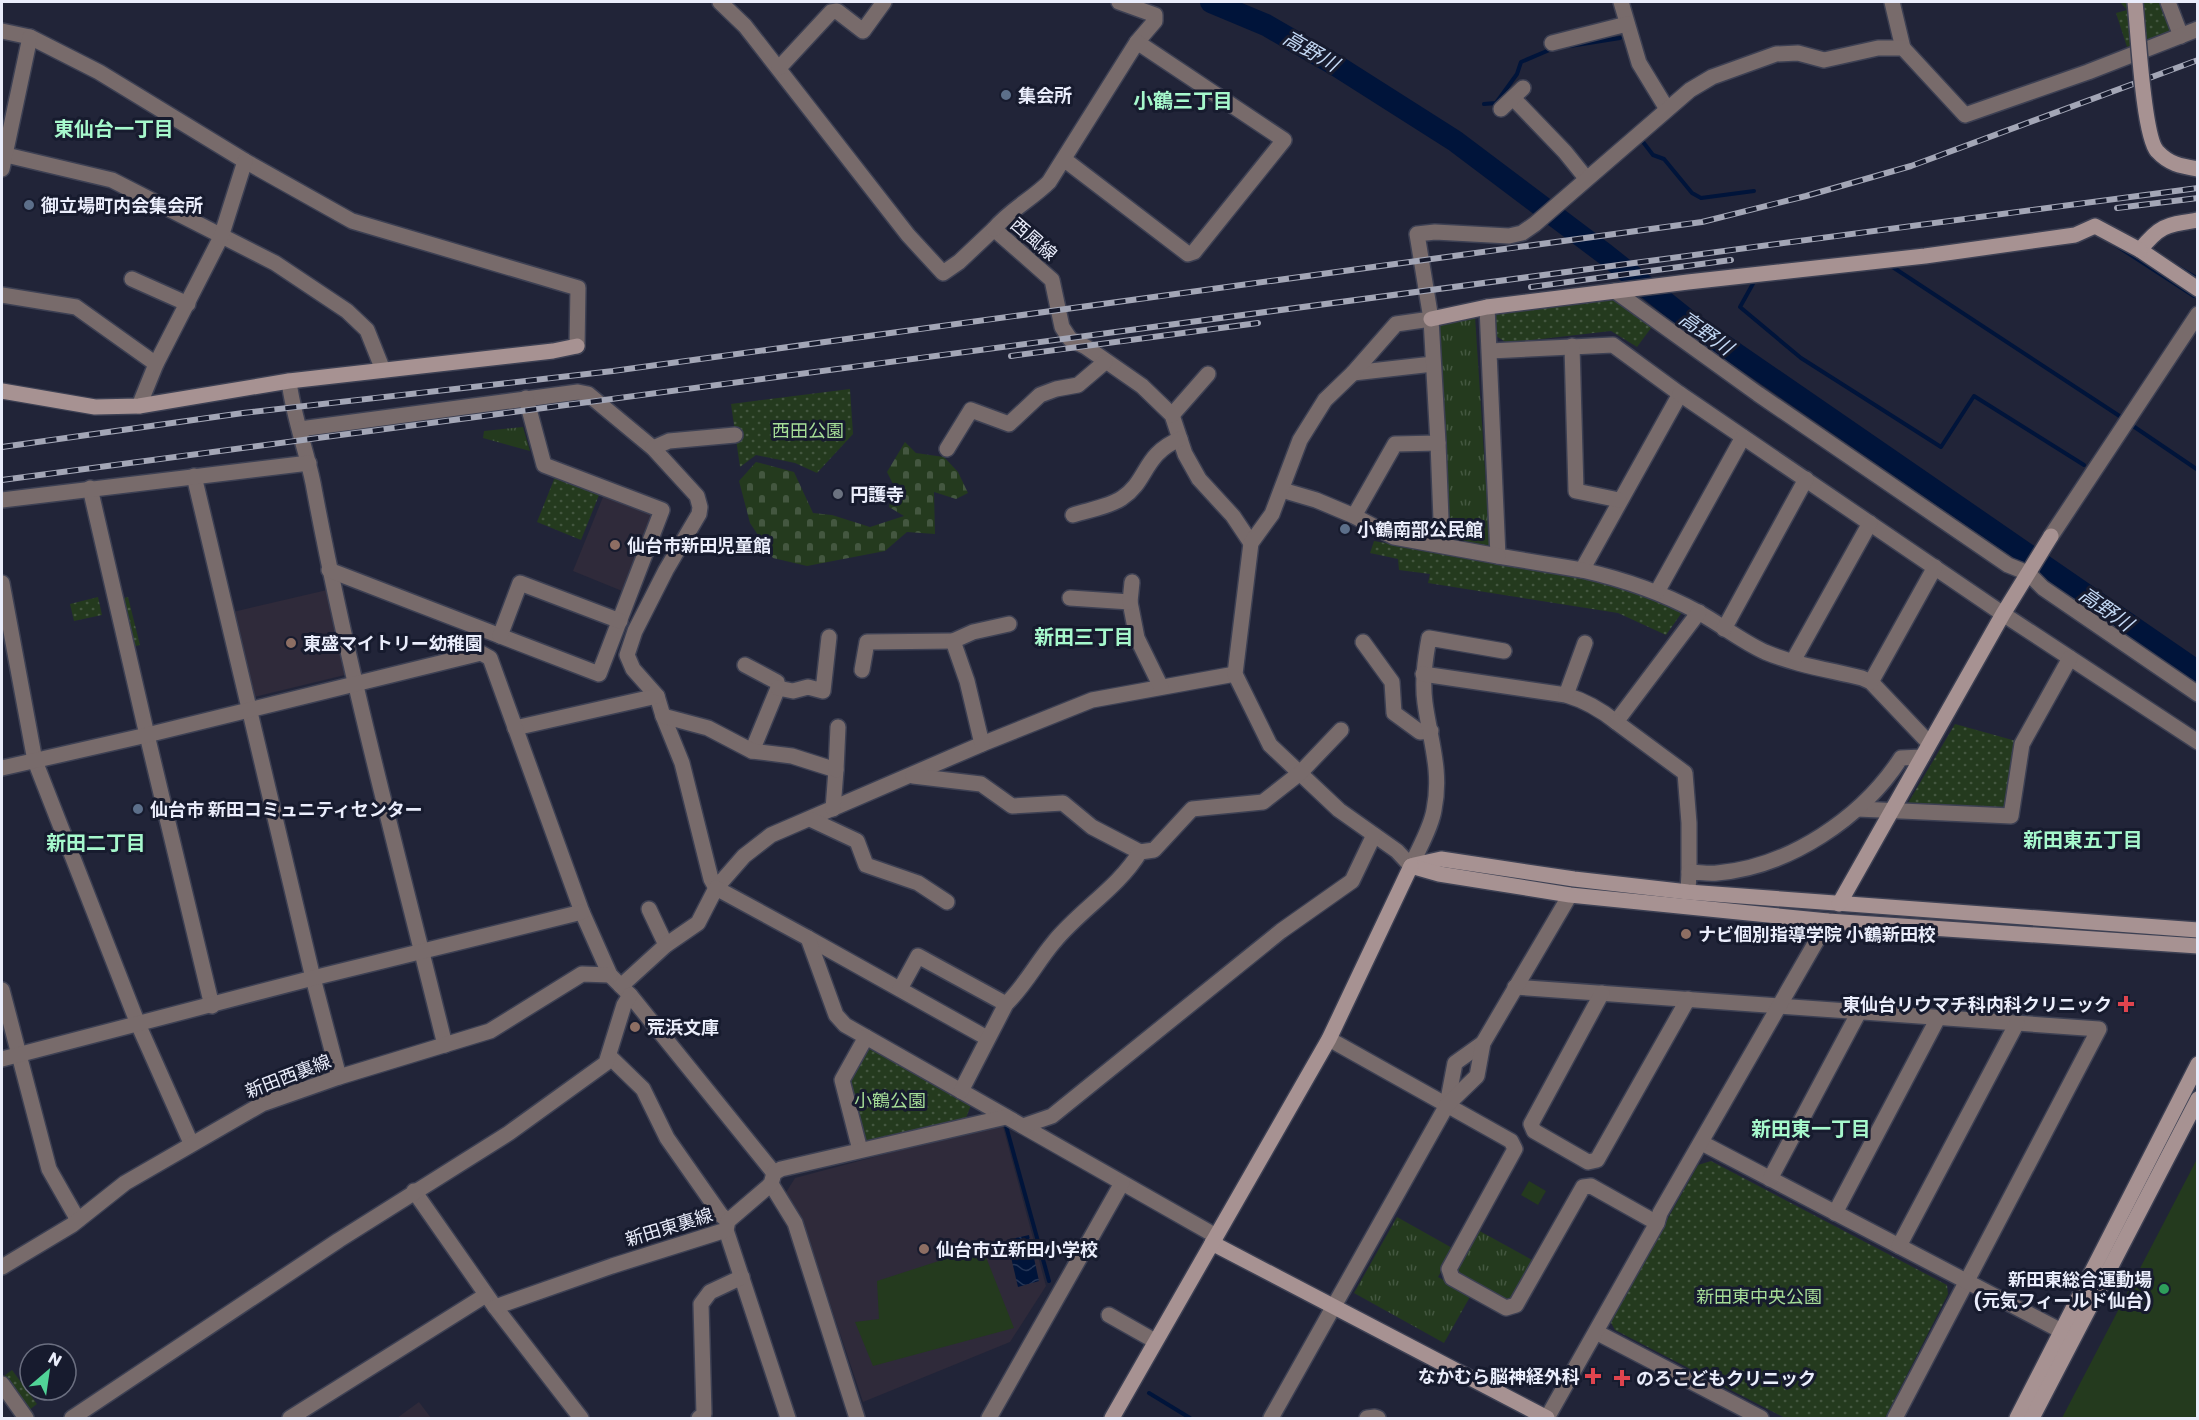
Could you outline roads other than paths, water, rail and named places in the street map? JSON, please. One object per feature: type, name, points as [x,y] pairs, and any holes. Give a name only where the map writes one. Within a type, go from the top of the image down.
[{"type":"street","name":"西風線","points":[[720,2],[745,26],[908,235],[943,273],[959,262],[994,229],[1052,280],[1062,327],[1070,339],[1086,347],[1142,386],[1172,415],[1185,454],[1199,479],[1233,516],[1251,543]]},
{"type":"street","points":[[779,68],[831,12],[837,11],[863,31],[884,2]]},
{"type":"street","points":[[994,229],[1016,207],[1041,190],[1065,160],[1137,42],[1155,21],[1155,15],[1119,2]]},
{"type":"street","points":[[1621,2],[1639,63],[1667,110]]},
{"type":"street","points":[[1892,2],[1903,48],[1965,115],[2088,72],[2198,29]]},
{"type":"street","points":[[2135,2],[2146,114],[2155,149],[2172,165],[2198,169]]},
{"type":"street","points":[[2168,2],[2181,36]]},
{"type":"street","points":[[1552,43],[1627,24]]},
{"type":"street","points":[[2,31],[30,37],[99,72],[245,161],[352,221],[578,288],[577,346],[553,351],[289,381],[139,406],[95,407],[2,391]]},
{"type":"street","points":[[30,37],[2,159],[112,180],[275,263],[347,311],[367,330],[383,370]]},
{"type":"street","points":[[1065,160],[1188,254],[1194,252],[1284,140],[1137,42]]},
{"type":"street","points":[[1442,545],[1431,319],[1417,234],[1435,232],[1509,236],[1521,233],[1535,224],[1690,90],[1712,77],[1776,54],[1798,52],[1824,60],[1878,48],[1903,48]]},
{"type":"street","points":[[1501,109],[1518,93],[1586,178]]},
{"type":"street","points":[[139,406],[156,364],[220,237],[245,161]]},
{"type":"street","points":[[2140,250],[2160,229],[2171,224],[2198,220]]},
{"type":"street","points":[[2198,289],[2140,250],[2095,226],[2075,235],[1925,256],[1487,307],[1396,324],[1353,373],[1325,400],[1300,440],[1272,514],[1251,543],[1234,674],[1270,745],[1339,810],[1397,851],[1411,866],[1439,874],[1570,895],[1828,921],[2198,946]]},
{"type":"street","points":[[132,279],[188,303]]},
{"type":"street","points":[[1619,291],[1758,394],[2008,565],[2029,572],[2043,588],[2198,694]]},
{"type":"street","points":[[2,295],[76,306],[156,364]]},
{"type":"street","points":[[1487,307],[1498,556]]},
{"type":"street","points":[[1839,904],[2003,614],[2050,538],[2198,314]]},
{"type":"street","points":[[1490,351],[1613,345],[1680,394],[2003,614],[2198,742]]},
{"type":"street","points":[[1572,346],[1576,491],[1619,500]]},
{"type":"street","points":[[947,449],[971,410],[1009,424],[1040,395],[1056,388],[1078,385],[1105,362]]},
{"type":"street","points":[[1353,373],[1433,364]]},
{"type":"street","points":[[1172,415],[1208,374]]},
{"type":"street","points":[[289,381],[293,408],[309,463],[329,570],[355,685],[445,1045]]},
{"type":"street","points":[[300,429],[578,392],[588,394],[653,448],[697,496],[700,507],[699,514],[666,570],[635,631],[627,655],[633,669],[657,696],[681,763],[711,879],[716,888],[987,1038]]},
{"type":"street","points":[[1582,570],[1680,394]]},
{"type":"street","points":[[329,570],[599,674],[662,510],[544,465],[526,398]]},
{"type":"street","points":[[653,448],[669,441],[735,435]]},
{"type":"street","points":[[1657,592],[1743,437]]},
{"type":"street","points":[[1073,515],[1121,499],[1131,489],[1158,451],[1180,439]]},
{"type":"street","points":[[1354,516],[1395,444],[1438,443]]},
{"type":"street","points":[[2,500],[309,463]]},
{"type":"street","points":[[194,476],[313,978],[339,1077]]},
{"type":"street","points":[[1724,629],[1806,479]]},
{"type":"street","points":[[90,488],[212,1006]]},
{"type":"street","points":[[1282,490],[1316,500],[1354,516],[1394,537],[1582,570],[1620,578],[1657,592],[1699,612],[1764,651],[1871,682],[1925,750]]},
{"type":"street","points":[[1793,661],[1870,523]]},
{"type":"street","points":[[1871,682],[1935,567]]},
{"type":"street","points":[[1132,582],[1130,602],[1137,638],[1161,687]]},
{"type":"street","points":[[2,583],[35,761],[138,1024],[191,1143]]},
{"type":"street","points":[[500,636],[520,583],[620,621]]},
{"type":"street","points":[[1070,598],[1130,602]]},
{"type":"street","points":[[1616,722],[1699,612]]},
{"type":"street","points":[[862,670],[867,642],[953,641],[973,632],[1009,624]]},
{"type":"street","points":[[778,688],[793,691],[808,687],[823,691],[829,637]]},
{"type":"street","points":[[1112,1419],[1329,1039],[1411,866],[1434,811],[1437,778],[1425,703],[1423,674],[1429,639],[1504,651]]},
{"type":"street","points":[[953,641],[967,681],[982,744]]},
{"type":"street","points":[[1363,642],[1392,682],[1394,713],[1420,732],[1431,731]]},
{"type":"street","points":[[1566,694],[1585,643]]},
{"type":"street","points":[[2,768],[481,653],[490,658],[582,912],[620,985],[773,1178],[795,1223],[857,1419]]},
{"type":"street","points":[[1858,809],[2011,816],[2022,744],[2070,658]]},
{"type":"street","points":[[745,665],[777,682],[778,688],[752,751]]},
{"type":"street","points":[[620,985],[666,945],[698,923],[716,888],[744,856],[771,835],[982,744],[1092,700],[1234,674]]},
{"type":"street","points":[[1423,674],[1566,694],[1585,700],[1600,708],[1685,773],[1689,823],[1688,892]]},
{"type":"street","points":[[515,728],[657,696]]},
{"type":"street","points":[[663,716],[708,728],[752,751],[792,756],[836,770]]},
{"type":"street","points":[[832,809],[838,727]]},
{"type":"street","points":[[911,776],[981,784],[1012,806],[1063,803],[1092,827],[1140,852],[1154,850],[1192,809],[1263,802],[1300,773],[1341,730]]},
{"type":"street","points":[[1689,872],[1717,873],[1765,863],[1804,844],[1858,809],[1888,778],[1901,758],[1925,750]]},
{"type":"street","points":[[810,819],[857,841],[866,865],[918,883],[947,902]]},
{"type":"street","points":[[1023,1126],[1052,1116],[1281,931],[1352,881],[1374,835]]},
{"type":"street","points":[[961,1091],[1006,1004],[1016,995],[1055,940],[1130,868],[1140,852]]},
{"type":"street","points":[[1411,866],[1442,859],[1574,879],[1688,892],[2198,930]]},
{"type":"street","points":[[1271,1419],[1447,1105],[1477,1076],[1483,1043],[1570,895]]},
{"type":"street","points":[[649,909],[666,945]]},
{"type":"street","points":[[2,1059],[313,978],[582,912]]},
{"type":"street","points":[[808,938],[836,1015],[845,1025],[1335,1307],[1547,1419],[1657,1223],[1660,1213],[1828,921]]},
{"type":"street","points":[[900,989],[918,956],[1006,1004]]},
{"type":"street","name":"新田西裏線","points":[[2,1267],[78,1220],[125,1183],[262,1104],[339,1077],[490,1031],[582,974],[620,985]]},
{"type":"street","points":[[72,1419],[414,1191],[509,1133],[606,1063],[624,1005],[620,985]]},
{"type":"street","points":[[1515,987],[2099,1029],[1895,1419]]},
{"type":"street","points":[[2,990],[49,1169],[78,1220]]},
{"type":"street","points":[[1602,993],[1531,1124],[1534,1131],[1588,1162],[1597,1160],[1688,999]]},
{"type":"street","points":[[1770,1179],[1859,1012]]},
{"type":"street","points":[[1835,1213],[1938,1018]]},
{"type":"street","points":[[1899,1246],[2017,1023]]},
{"type":"street","points":[[860,1150],[842,1080],[867,1037]]},
{"type":"street","points":[[1329,1039],[1511,1141],[1515,1149],[1449,1269],[1452,1278],[1506,1308],[1516,1305],[1583,1187],[1591,1186],[1657,1223]]},
{"type":"street","points":[[1447,1105],[1455,1063],[1483,1043]]},
{"type":"street","points":[[609,1056],[643,1089],[667,1138],[727,1226],[788,1419]]},
{"type":"street","points":[[2032,1419],[2067,1334],[2198,1064]]},
{"type":"street","points":[[2017,1419],[2198,1099]]},
{"type":"street","name":"新田東裏線","points":[[290,1419],[490,1301],[612,1266],[727,1226],[781,1169],[1006,1117]]},
{"type":"street","points":[[1701,1143],[2067,1334]]},
{"type":"street","points":[[989,1419],[1122,1183]]},
{"type":"street","points":[[414,1191],[490,1301],[581,1419]]},
{"type":"street","points":[[705,1417],[701,1304],[710,1292],[742,1277]]},
{"type":"street","points":[[1109,1315],[1155,1341]]},
{"type":"street","points":[[1596,1332],[1761,1419]]},
{"type":"street","points":[[2,1384],[26,1419]]},
{"type":"street","points":[[1367,1419],[1375,1417],[1378,1419]]},
{"type":"water","points":[[1029,1235],[1039,1281],[1018,1287],[1007,1240]]},
{"type":"waterway","name":"高野川","points":[[1211,2],[1266,25],[1337,66],[1455,141],[1605,254],[1690,322],[2198,672]]},
{"type":"waterway","points":[[1570,46],[1620,38]]},
{"type":"waterway","points":[[1484,104],[1496,103],[1517,74],[1521,62],[1554,48]]},
{"type":"waterway","points":[[1640,138],[1653,155],[1664,159],[1692,193],[1701,198],[1754,191]]},
{"type":"waterway","points":[[2114,244],[2194,296]]},
{"type":"waterway","points":[[2173,264],[2198,279]]},
{"type":"waterway","points":[[1891,266],[2121,417]]},
{"type":"waterway","points":[[1755,280],[1740,307],[1801,358],[1941,447],[1974,396],[2084,465]]},
{"type":"waterway","points":[[2133,426],[2198,470]]},
{"type":"waterway","points":[[1006,1126],[1049,1281]]},
{"type":"waterway","points":[[1149,1393],[1190,1418]]},
{"type":"railway","points":[[2,447],[243,413],[613,371],[1702,222],[1806,196],[1911,166],[2198,60]]},
{"type":"railway","points":[[2,480],[2198,188]]},
{"type":"railway","points":[[2117,208],[2198,198]]},
{"type":"railway","points":[[1531,287],[1731,260]]},
{"type":"railway","points":[[1011,356],[1258,323]]},
{"type":"place","name":"集会所","points":[[1006,95]]},
{"type":"place","name":"御立場町内会集会所","points":[[29,205]]},
{"type":"place","name":"円護寺","points":[[838,494]]},
{"type":"place","name":"小鶴南部公民館","points":[[1345,529]]},
{"type":"place","name":"仙台市新田児童館","points":[[615,545]]},
{"type":"place","name":"東盛マイトリー幼稚園","points":[[291,643]]},
{"type":"place","name":"仙台市 新田コミュニティセンター","points":[[138,809]]},
{"type":"place","name":"ナビ個別指導学院 小鶴新田校","points":[[1686,934]]},
{"type":"place","name":"東仙台リウマチ科内科クリニック","points":[[2126,1004]]},
{"type":"place","name":"荒浜文庫","points":[[635,1027]]},
{"type":"place","name":"仙台市立新田小学校","points":[[924,1249]]},
{"type":"place","name":"新田東総合運動場 (元気フィールド仙台)","points":[[2164,1289]]},
{"type":"place","name":"なかむら脳神経外科","points":[[1593,1376]]},
{"type":"place","name":"のろこどもクリニック","points":[[1622,1378]]},
{"type":"district","name":"小鶴三丁目","points":[[1183,101]]},
{"type":"district","name":"東仙台一丁目","points":[[114,129]]},
{"type":"district","name":"新田三丁目","points":[[1084,637]]},
{"type":"district","name":"新田東五丁目","points":[[2083,840]]},
{"type":"district","name":"新田二丁目","points":[[96,843]]},
{"type":"district","name":"新田東一丁目","points":[[1811,1129]]},
{"type":"park label","name":"西田公園","points":[[808,430]]},
{"type":"park label","name":"小鶴公園","points":[[890,1100]]},
{"type":"park label","name":"新田東中央公園","points":[[1759,1296]]}]
